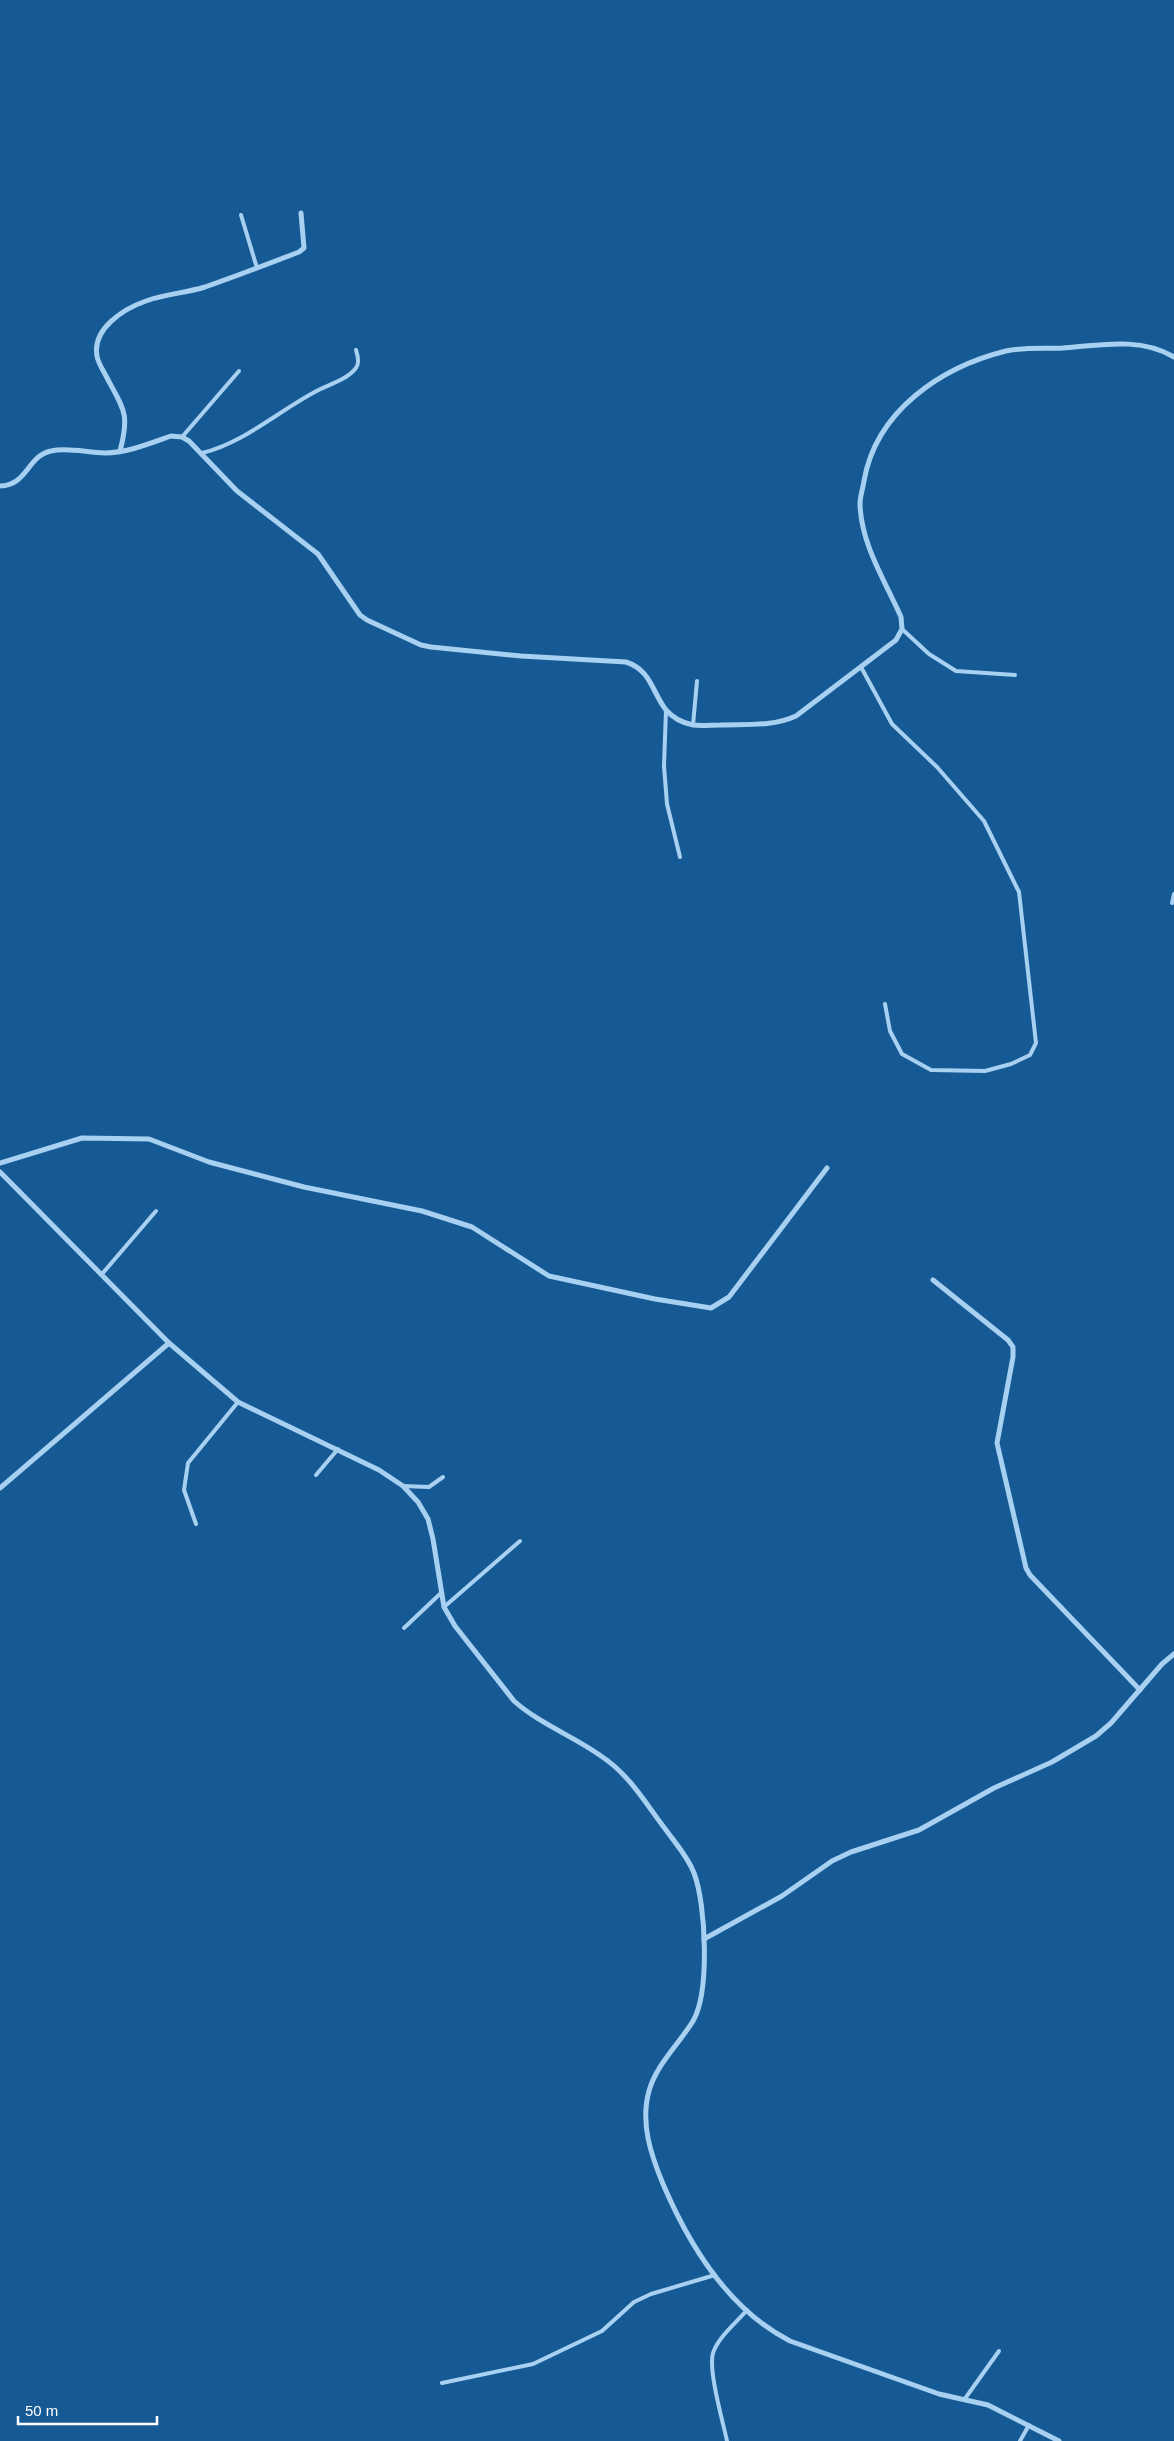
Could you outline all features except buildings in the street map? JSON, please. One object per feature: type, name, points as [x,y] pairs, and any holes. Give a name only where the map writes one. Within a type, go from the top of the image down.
[{"type":"street","points":[[120,452],[126,430],[126,418],[97,358],[96,345],[100,333],[133,306],[147,300],[202,288],[299,252],[304,248],[301,213]]},
{"type":"street","points":[[0,486],[9,486],[18,481],[36,458],[50,451],[120,452],[172,436],[182,437],[202,453],[237,491],[318,554],[360,615],[367,620],[421,645],[431,647],[521,656],[626,662],[636,665],[646,673],[666,710],[676,719],[693,725],[783,722],[796,716],[896,640],[902,629],[901,617],[866,540],[860,503],[867,464],[885,427],[916,393],[956,368],[1007,351],[1127,343],[1149,346],[1174,357]]},
{"type":"street","points":[[0,1163],[82,1138],[149,1139],[209,1162],[304,1187],[422,1211],[472,1227],[549,1276],[655,1299],[710,1308],[729,1297],[827,1168]]},
{"type":"street","points":[[0,1172],[169,1343],[238,1402],[338,1449],[379,1470],[403,1486],[418,1502],[428,1519],[444,1607],[455,1626],[514,1701],[538,1719],[600,1755],[617,1768],[631,1783],[694,1871],[699,1886],[704,1939],[704,1990],[694,2020],[657,2073],[649,2092],[646,2110],[647,2135],[653,2159],[677,2218],[688,2238],[715,2275],[747,2310],[773,2332],[790,2340],[939,2394],[988,2405],[1059,2441]]},
{"type":"street","points":[[934,1280],[1008,1340],[1012,1348],[1013,1357],[997,1443],[1026,1568],[1030,1576],[1140,1690]]},
{"type":"street","points":[[0,1488],[169,1343]]},
{"type":"street","points":[[704,1939],[782,1896],[838,1858],[919,1830],[994,1788],[1052,1762],[1096,1736],[1111,1723],[1162,1664],[1174,1654]]},
{"type":"lane","points":[[240,215],[258,268]]},
{"type":"lane","points":[[202,453],[226,445],[313,392],[347,376],[357,367],[359,358],[356,350]]},
{"type":"lane","points":[[182,437],[238,371]]},
{"type":"lane","points":[[902,629],[929,654],[956,672],[1015,675]]},
{"type":"lane","points":[[861,667],[892,724],[937,767],[984,821],[1019,892],[1036,1043],[1030,1055],[1011,1064],[985,1070],[931,1070],[902,1054],[890,1031],[885,1004]]},
{"type":"lane","points":[[693,725],[697,681]]},
{"type":"lane","points":[[666,710],[664,766],[667,804],[680,857]]},
{"type":"lane","points":[[1172,902],[1174,894]]},
{"type":"lane","points":[[102,1274],[156,1211]]},
{"type":"lane","points":[[196,1524],[184,1490],[188,1464],[238,1402]]},
{"type":"lane","points":[[316,1475],[338,1449]]},
{"type":"lane","points":[[403,1486],[429,1487],[443,1477]]},
{"type":"lane","points":[[444,1607],[520,1541]]},
{"type":"lane","points":[[404,1628],[441,1593]]},
{"type":"lane","points":[[442,2383],[533,2364],[602,2331],[634,2302],[651,2294],[715,2275]]},
{"type":"lane","points":[[727,2441],[713,2369],[713,2354],[717,2345],[747,2310]]},
{"type":"lane","points":[[964,2400],[999,2351]]},
{"type":"lane","points":[[1020,2441],[1029,2425]]}]
